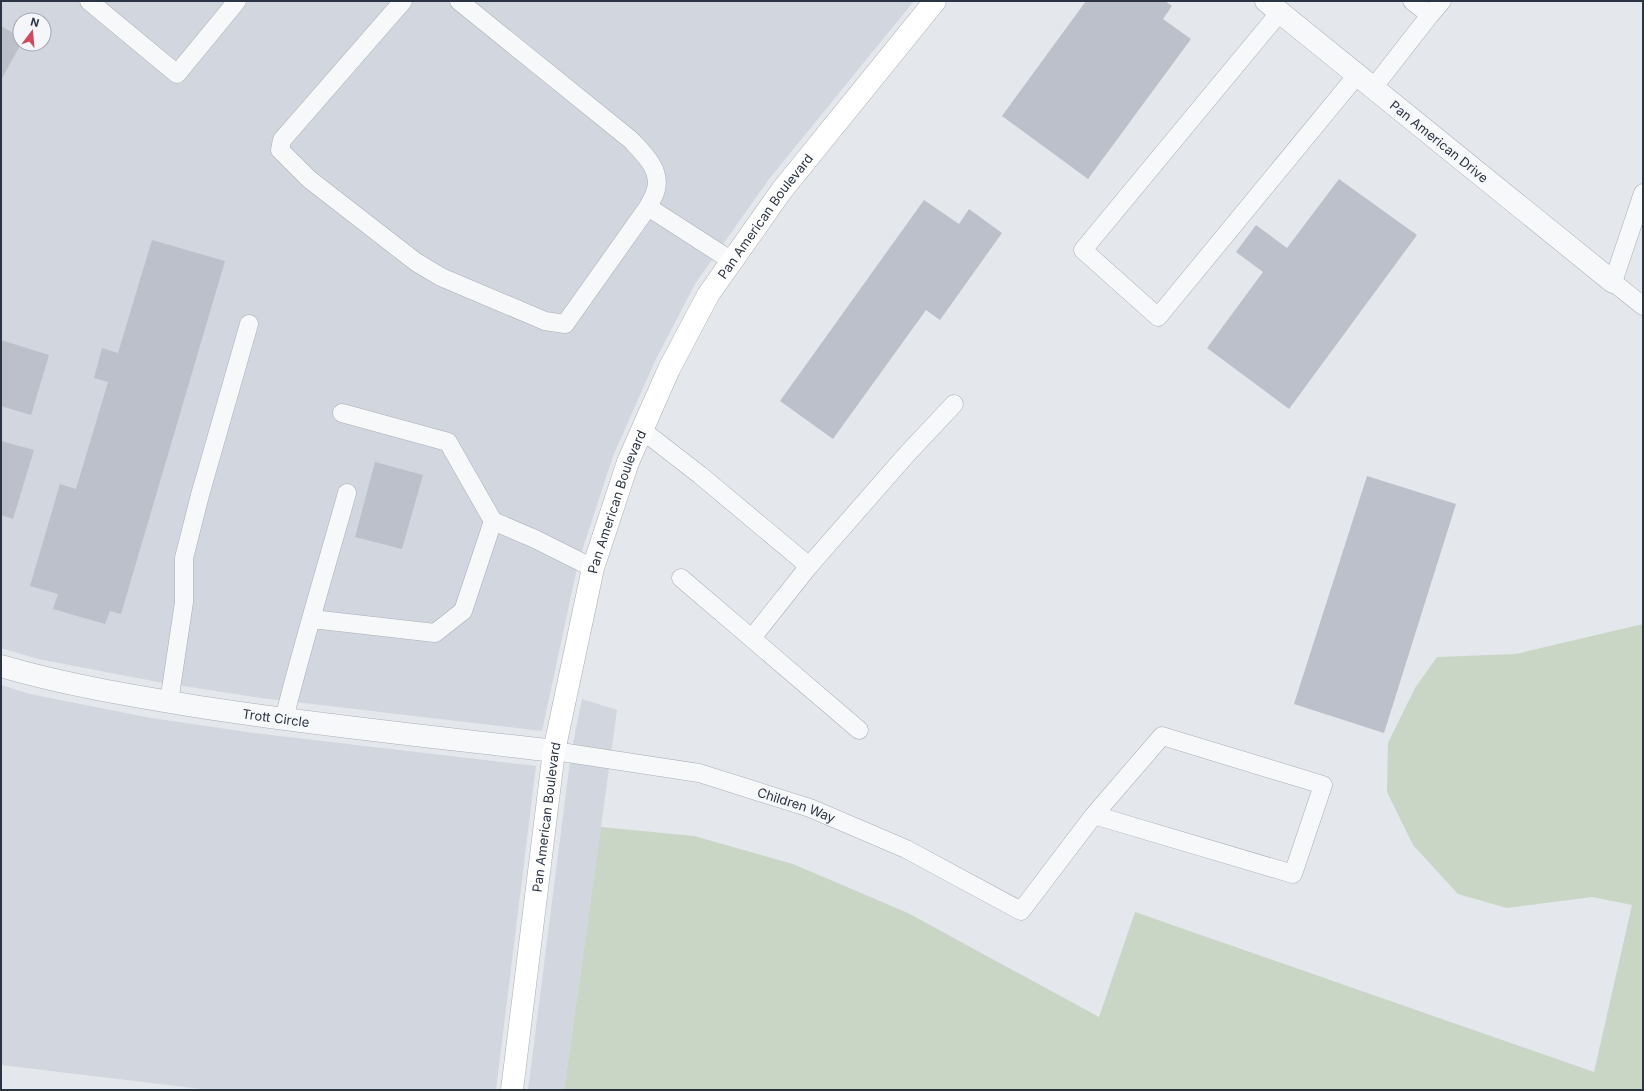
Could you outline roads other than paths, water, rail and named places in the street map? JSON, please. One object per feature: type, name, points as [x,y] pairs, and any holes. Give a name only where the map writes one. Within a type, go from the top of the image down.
[{"type":"street","name":"Pan American Boulevard","points":[[512,1090],[554,751],[593,568],[628,462],[669,369],[704,302],[782,190],[933,2]]},
{"type":"street","name":"Pan American Drive","points":[[1273,7],[1613,282]]},
{"type":"street","name":"Trott Circle","points":[[1,666],[34,676],[169,702],[284,719],[554,751]]},
{"type":"lane","points":[[89,1],[177,74],[237,1]]},
{"type":"lane","points":[[403,1],[282,140],[280,150],[309,179],[416,262],[441,277],[545,321],[565,324],[648,207],[656,189],[656,179],[651,162],[631,140],[459,1]]},
{"type":"lane","points":[[1412,1],[1430,16]]},
{"type":"lane","points":[[1273,7],[1083,250],[1158,317],[1365,81],[1430,16],[1442,1]]},
{"type":"lane","points":[[1643,193],[1613,282],[1643,306]]},
{"type":"lane","points":[[648,207],[732,261]]},
{"type":"lane","points":[[169,702],[184,602],[184,558],[200,495],[249,324]]},
{"type":"lane","points":[[752,638],[809,566],[907,454],[954,404]]},
{"type":"lane","points":[[342,413],[448,442],[493,521],[535,538],[593,568]]},
{"type":"lane","points":[[642,430],[700,475],[809,566]]},
{"type":"lane","points":[[284,719],[299,660],[347,493]]},
{"type":"lane","points":[[312,619],[434,633],[463,611],[493,521]]},
{"type":"lane","points":[[681,578],[859,730]]},
{"type":"lane","points":[[1162,736],[1323,785],[1293,874],[1094,815],[1162,736]]},
{"type":"lane","name":"Children Way","points":[[554,751],[699,773],[810,808],[906,849],[1021,911],[1094,815]]}]
